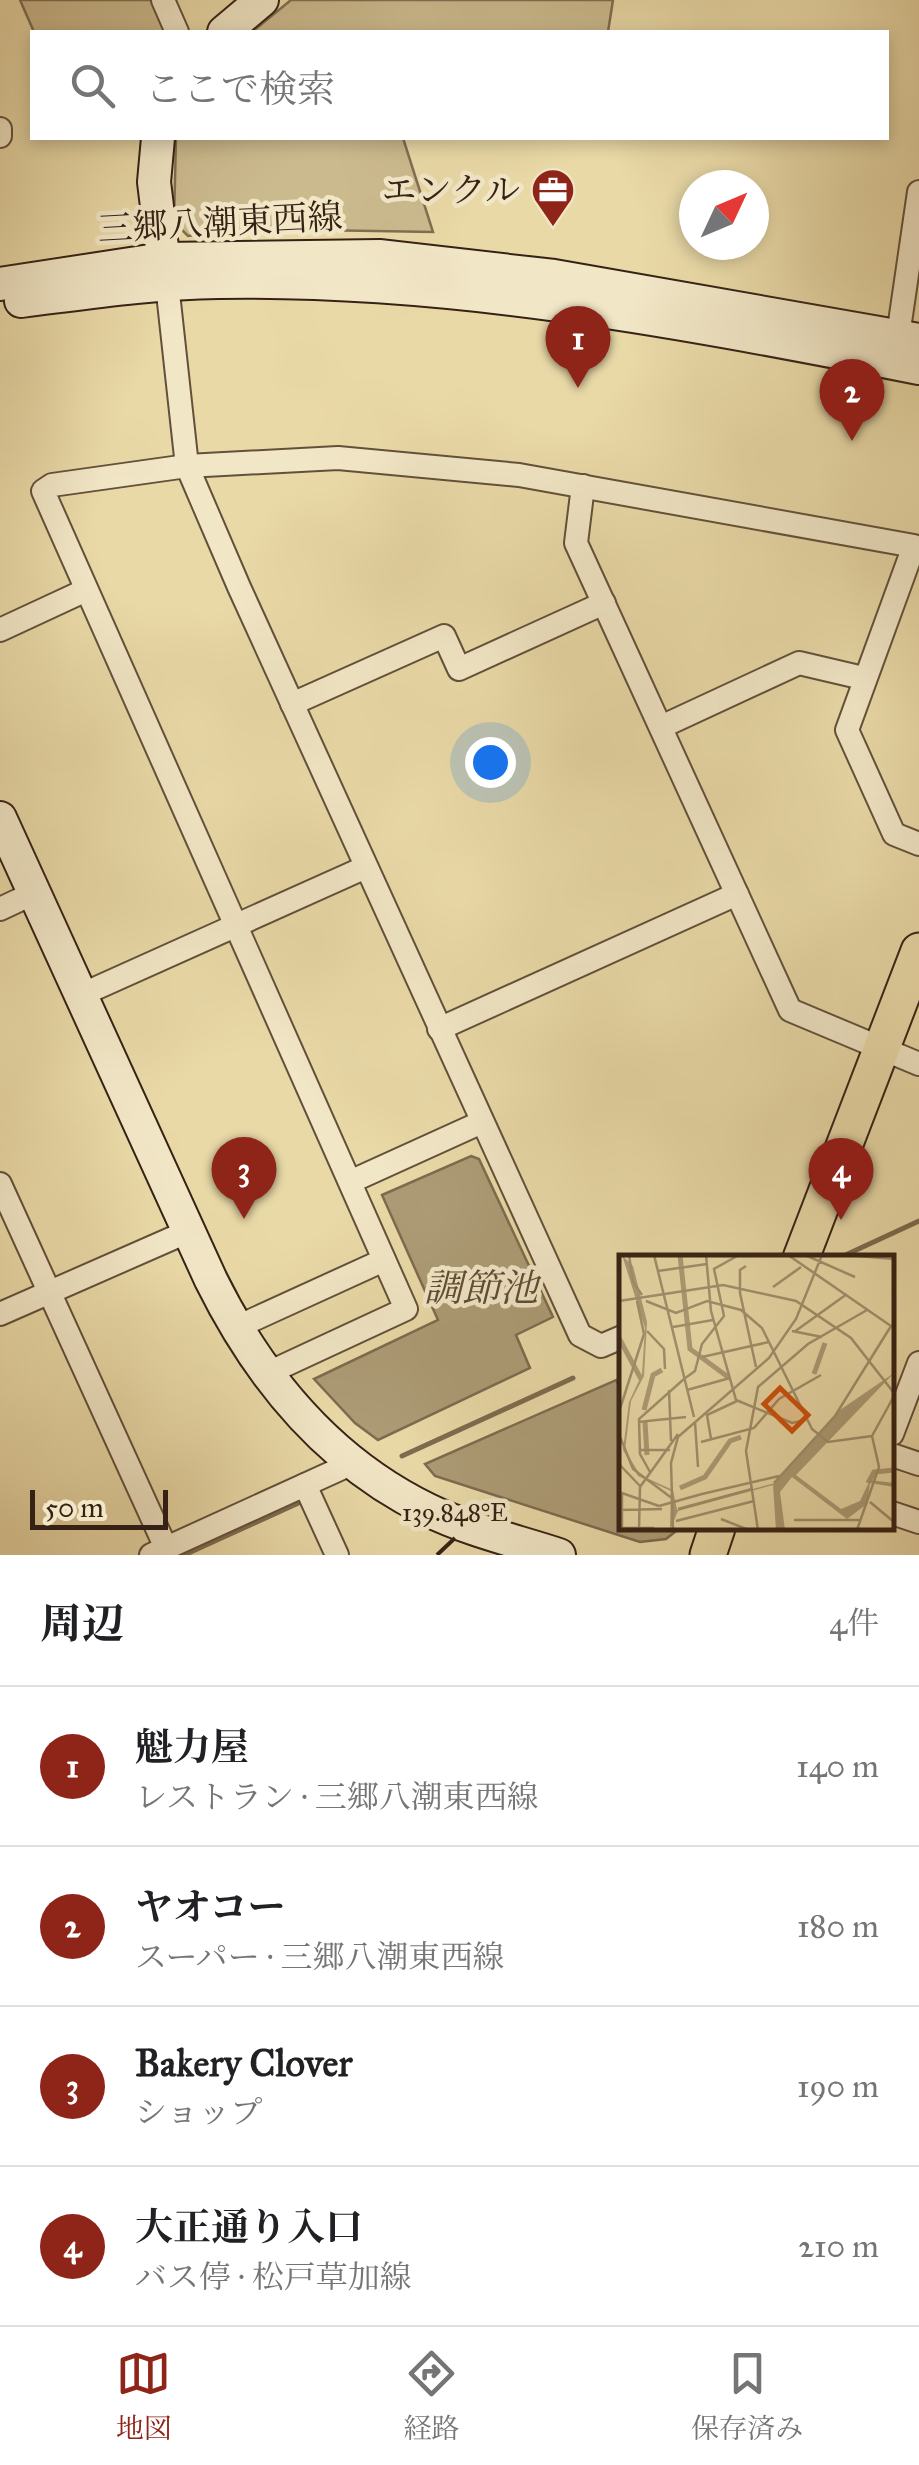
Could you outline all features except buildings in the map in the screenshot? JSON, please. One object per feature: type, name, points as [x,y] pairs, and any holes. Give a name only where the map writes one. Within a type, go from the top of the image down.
[{"type":"main road","points":[[802,1255],[897,1056],[919,951]]},
{"type":"main road","points":[[815,1255],[897,1056],[919,979]]},
{"type":"main road","points":[[706,1555],[713,1530]]},
{"type":"street","points":[[163,0],[176,30]]},
{"type":"street","points":[[226,30],[262,0]]},
{"type":"street","points":[[158,140],[154,182],[187,466],[580,1335],[601,1346],[619,1337]]},
{"type":"street","points":[[908,338],[919,192]]},
{"type":"street","name":"三郷八潮東西線","points":[[0,284],[165,272],[607,298],[908,338]]},
{"type":"street","name":"三郷八潮東西線","points":[[0,306],[165,272]]},
{"type":"street","name":"三郷八潮東西線","points":[[607,298],[919,368]]},
{"type":"street","points":[[266,1374],[406,1310],[352,1181],[42,491],[52,485],[187,466],[338,458],[503,473],[914,546],[847,730],[894,834],[919,844]]},
{"type":"street","points":[[582,486],[576,542],[790,1010],[897,1056]]},
{"type":"street","points":[[0,630],[84,591]]},
{"type":"street","points":[[292,704],[444,636],[458,669],[604,604]]},
{"type":"street","points":[[661,728],[798,663],[863,678]]},
{"type":"street","points":[[0,818],[235,1328],[266,1374],[353,1464],[428,1510],[559,1555]]},
{"type":"street","points":[[81,995],[366,867]]},
{"type":"street","points":[[0,909],[34,893]]},
{"type":"street","points":[[439,1029],[737,894]]},
{"type":"street","points":[[352,1181],[482,1122]]},
{"type":"street","points":[[0,1184],[159,1552],[353,1464]]},
{"type":"street","points":[[0,1314],[189,1231]]},
{"type":"street","points":[[235,1328],[384,1260]]},
{"type":"street","points":[[894,1431],[912,1402],[919,1363]]},
{"type":"street","points":[[894,1456],[919,1464]]},
{"type":"street","points":[[305,1485],[337,1555]]},
{"type":"street","points":[[894,1515],[919,1522]]},
{"type":"shaded area","points":[[20,0],[153,0],[167,30],[33,30]]},
{"type":"shaded area","points":[[291,0],[613,0],[608,30],[254,30]]},
{"type":"shaded area","points":[[176,140],[404,140],[433,232],[249,229],[188,236],[174,222]]},
{"type":"water","name":"調節池","points":[[471,1156],[479,1159],[553,1317],[516,1335],[530,1368],[378,1440],[355,1423],[314,1379],[438,1320],[382,1195]]},
{"type":"water","name":"調節池","points":[[616,1380],[619,1530],[677,1530],[666,1539],[640,1542],[435,1476],[425,1464]]},
{"type":"waterway","points":[[845,1255],[919,1221]]},
{"type":"waterway","points":[[402,1456],[573,1378]]},
{"type":"waterway","points":[[184,1555],[305,1500]]},
{"type":"place","name":"エンクル","points":[[553,228]]},
{"type":"place","name":"魁力屋","points":[[578,388]]},
{"type":"place","name":"ヤオコー","points":[[852,441]]},
{"type":"place","name":"Bakery Clover","points":[[244,1219]]},
{"type":"place","name":"大正通り入口","points":[[841,1220]]}]
